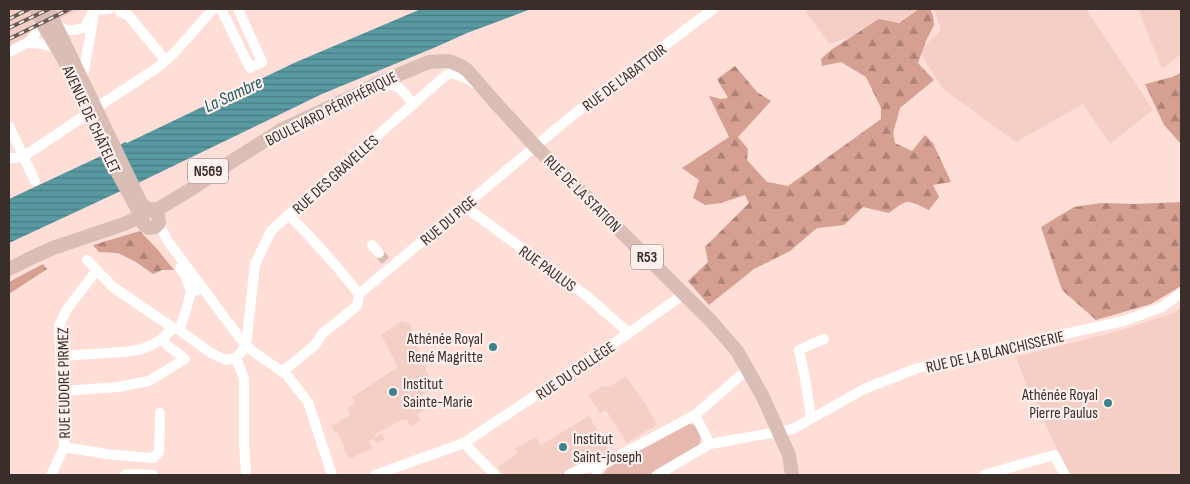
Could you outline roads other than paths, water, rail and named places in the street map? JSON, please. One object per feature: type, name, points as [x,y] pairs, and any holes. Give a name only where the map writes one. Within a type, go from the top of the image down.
[{"type":"main road","name":"AVENUE DE CHÂTELET","points":[[43,18],[92,110],[129,191]]},
{"type":"main road","name":"AVENUE DE CHÂTELET","points":[[43,18],[82,81],[92,110]]},
{"type":"main road","name":"BOULEVARD PÉRIPHÉRIQUE","points":[[9,270],[46,251],[75,240],[124,224],[150,220],[160,208],[194,188],[283,129],[376,84],[429,62],[449,61],[461,66]]},
{"type":"main road","name":"RUE DE LA STATION","points":[[461,66],[536,146],[711,321],[737,351],[763,397],[788,454],[792,475]]},
{"type":"main road","name":"N569","points":[[129,191],[145,199],[162,199],[254,144],[283,129]]},
{"type":"main road","name":"AVENUE DE CHÂTELET","points":[[108,144],[120,177],[144,208],[150,220]]},
{"type":"main road","points":[[75,240],[122,216],[129,191]]},
{"type":"street","points":[[94,10],[109,9]]},
{"type":"street","points":[[119,9],[120,12],[129,16],[164,61]]},
{"type":"street","points":[[9,158],[23,156],[35,149],[94,108],[158,68],[175,52],[213,9]]},
{"type":"street","points":[[221,9],[250,68],[262,62],[238,9]]},
{"type":"street","name":"RUE DE L'ABATTOIR","points":[[536,146],[574,114],[712,9]]},
{"type":"street","points":[[28,43],[43,18],[63,29],[72,31],[84,28],[94,10]]},
{"type":"street","points":[[82,81],[94,10]]},
{"type":"street","points":[[233,33],[246,27]]},
{"type":"street","points":[[9,52],[28,43],[44,44],[58,49]]},
{"type":"street","name":"RUE DES GRAVELLES","points":[[246,346],[254,264],[271,231],[451,73],[465,76],[493,100]]},
{"type":"street","points":[[362,92],[384,84],[391,84],[402,90],[413,105]]},
{"type":"street","points":[[9,126],[35,181]]},
{"type":"street","name":"RUE DU PIGE","points":[[282,372],[315,345],[323,333],[357,306],[359,294],[390,266],[536,146]]},
{"type":"street","name":"RUE PAULUS","points":[[464,206],[588,297],[628,333]]},
{"type":"street","points":[[288,215],[308,233],[359,294]]},
{"type":"street","name":"AVENUE DE CHÂTELET","points":[[150,220],[162,230],[167,240],[246,346],[288,375],[308,402],[332,475]]},
{"type":"street","name":"AVENUE DE CHÂTELET","points":[[150,220],[163,244],[185,275],[191,292]]},
{"type":"street","points":[[87,260],[113,287],[211,353],[226,360],[236,358],[246,346]]},
{"type":"street","name":"RUE EUDORE PIRMEZ","points":[[64,447],[60,326],[67,308],[97,270]]},
{"type":"street","points":[[60,356],[125,352],[152,345],[176,329],[184,317],[191,292],[203,289]]},
{"type":"street","name":"RUE DE LA BLANCHISSERIE","points":[[710,444],[793,429],[864,389],[918,368],[1124,321],[1162,307],[1181,293]]},
{"type":"street","name":"RUE DU COLLÈGE","points":[[375,475],[464,443],[684,294]]},
{"type":"street","points":[[62,391],[118,387],[149,381],[184,359],[162,338]]},
{"type":"street","points":[[812,418],[799,350],[824,339]]},
{"type":"street","points":[[236,358],[244,380],[246,475]]},
{"type":"street","points":[[569,475],[580,469],[602,465],[695,415],[748,369]]},
{"type":"street","points":[[125,475],[153,475],[153,458],[159,452],[160,413]]},
{"type":"street","points":[[657,475],[710,444],[695,415]]},
{"type":"street","points":[[464,443],[495,475]]},
{"type":"street","points":[[51,475],[64,447],[107,454],[153,458]]},
{"type":"street","points":[[984,475],[1054,454],[1065,475]]},
{"type":"street","points":[[596,475],[602,465]]},
{"type":"water","name":"La Sambre","points":[[421,9],[531,9],[467,33],[322,94],[9,243],[9,199],[294,63]]},
{"type":"tunnel","points":[[379,253],[389,265]]},
{"type":"railway","points":[[9,19],[29,9]]},
{"type":"railway","points":[[9,28],[49,9]]},
{"type":"railway","points":[[9,39],[70,9]]},
{"type":"place","name":"Athénée Royal René Magritte","points":[[493,347]]},
{"type":"place","name":"Institut Sainte-Marie","points":[[393,392]]},
{"type":"place","name":"Athénée Royal Pierre Paulus","points":[[1108,403]]},
{"type":"place","name":"Institut Saint-joseph","points":[[563,447]]}]
